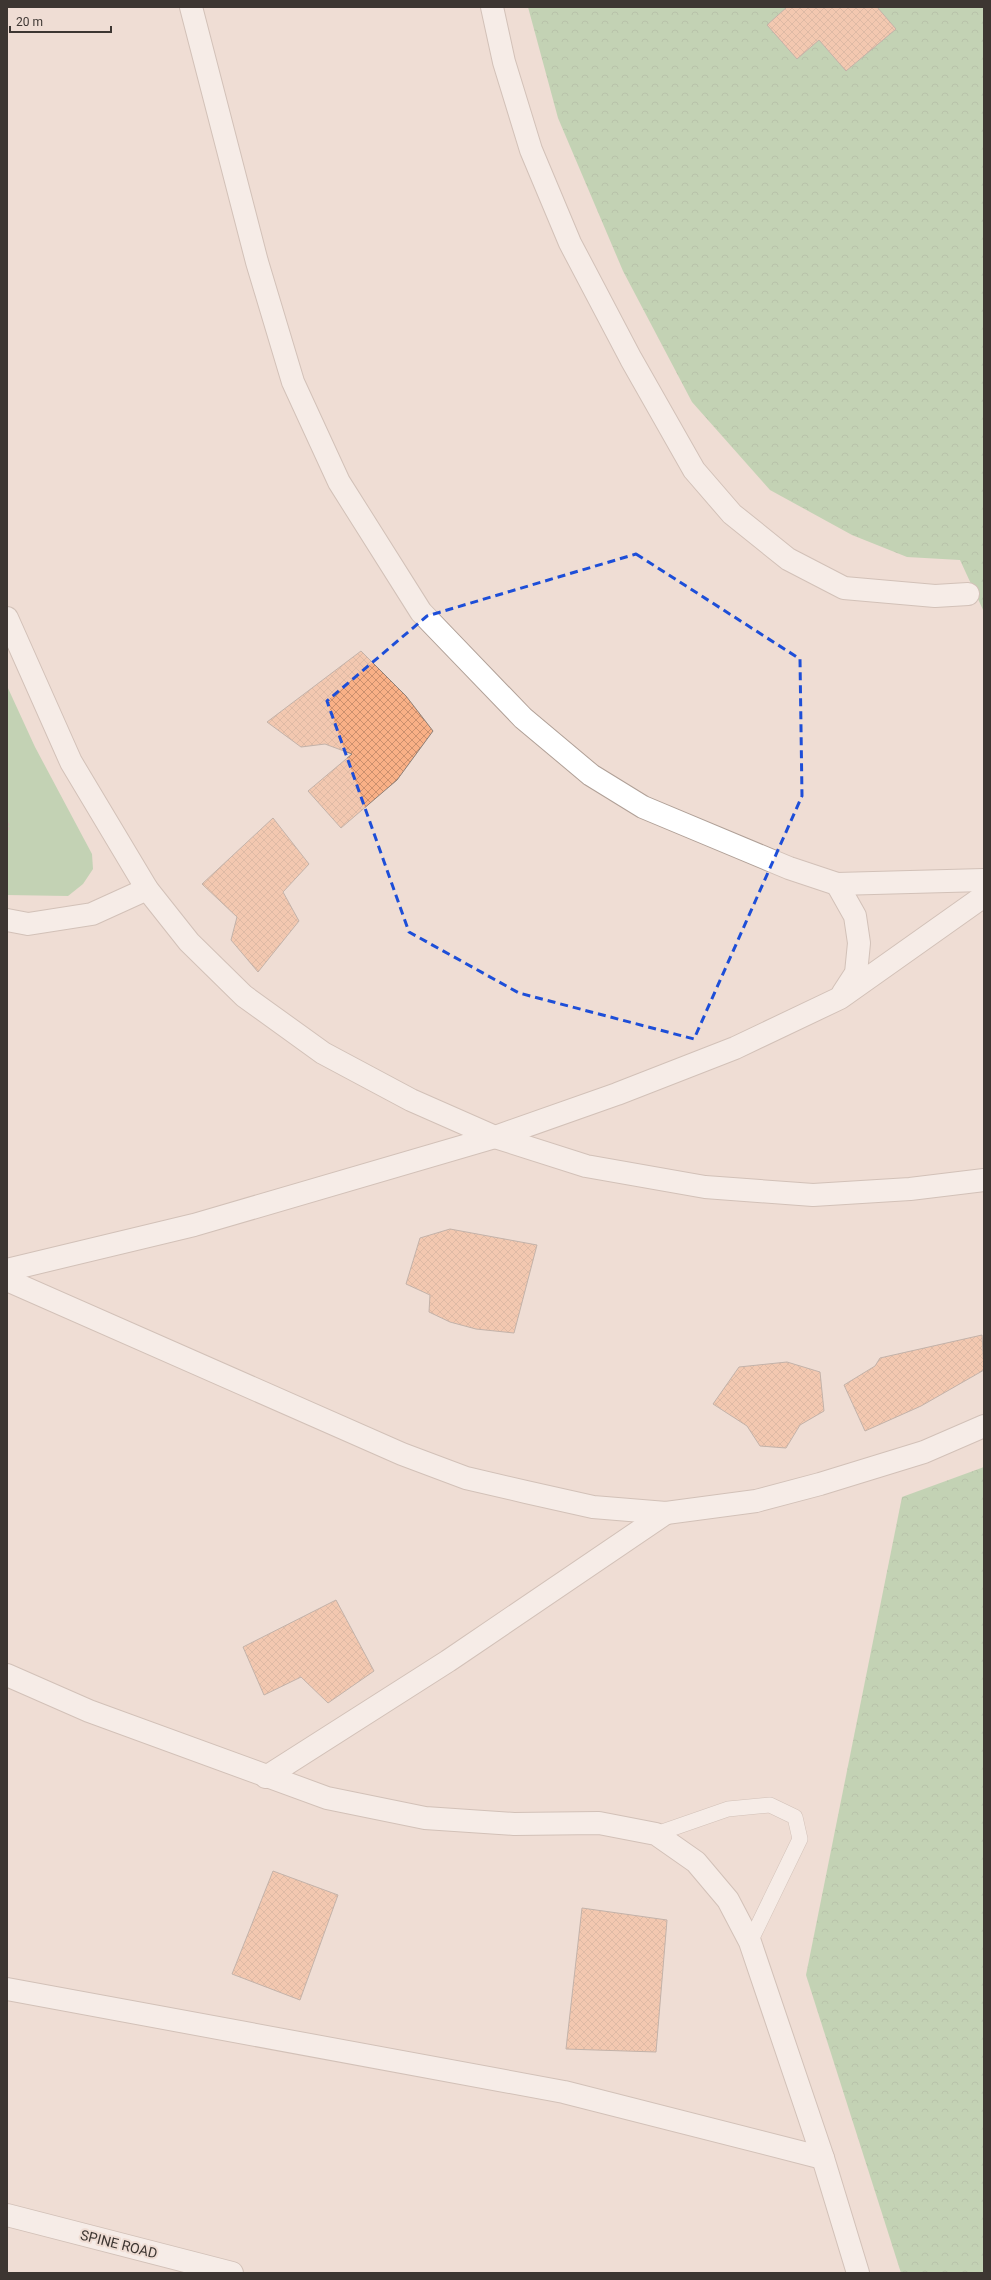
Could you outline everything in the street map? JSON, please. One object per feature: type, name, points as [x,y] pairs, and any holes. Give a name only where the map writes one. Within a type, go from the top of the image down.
[{"type":"street","points":[[191,7],[257,262],[293,382],[339,482],[422,612],[523,718],[591,775],[643,807],[789,868],[837,884],[984,880]]},
{"type":"street","points":[[492,7],[504,62],[531,150],[570,242],[631,359],[694,470],[732,514],[788,559],[844,588],[935,596],[968,594]]},
{"type":"street","points":[[7,618],[70,762],[147,889],[189,942],[244,996],[323,1053],[411,1100],[495,1137],[586,1166],[705,1187],[813,1195],[910,1189],[984,1180]]},
{"type":"street","points":[[837,884],[855,916],[859,943],[856,973],[840,998]]},
{"type":"street","points":[[7,920],[28,924],[92,914],[147,889]]},
{"type":"street","points":[[7,1270],[194,1225],[495,1137],[617,1094],[736,1048],[840,998],[984,896]]},
{"type":"street","points":[[7,1280],[402,1454],[466,1478],[593,1507],[666,1513],[756,1501],[820,1484],[924,1452],[984,1426]]},
{"type":"street","points":[[266,1777],[448,1661],[666,1513]]},
{"type":"street","points":[[7,1675],[89,1711],[266,1777],[327,1798],[425,1818],[514,1824],[599,1823],[656,1834],[700,1868],[728,1900],[750,1942],[823,2158],[858,2273]]},
{"type":"street","points":[[7,1989],[564,2092],[823,2158]]},
{"type":"street","name":"SPINE ROAD","points":[[7,2215],[232,2273]]},
{"type":"lane","points":[[656,1834],[728,1809],[770,1805],[795,1817],[800,1839],[750,1942]]},
{"type":"path","points":[[7,823],[9,826],[7,832]]},
{"type":"highlighted area","points":[[636,554],[800,659],[802,796],[694,1039],[519,993],[409,932],[327,701],[427,616]]},
{"type":"green space","points":[[528,7],[984,7],[984,612],[960,560],[907,557],[852,535],[770,490],[692,402],[623,271],[558,118]]},
{"type":"green space","points":[[7,686],[35,747],[92,854],[93,869],[83,884],[68,896],[7,895]]},
{"type":"green space","points":[[984,1467],[984,2273],[901,2273],[806,1975],[902,1497]]},
{"type":"building","points":[[787,7],[877,7],[896,29],[846,71],[819,40],[797,59],[767,25]]},
{"type":"building","points":[[361,651],[406,696],[433,731],[397,780],[341,828],[308,791],[352,754],[325,744],[301,747],[267,722]]},
{"type":"building","points":[[273,818],[309,864],[283,892],[299,921],[258,972],[231,940],[237,917],[202,884]]},
{"type":"building","points":[[450,1229],[537,1245],[514,1333],[476,1329],[450,1322],[429,1312],[430,1295],[406,1284],[420,1238]]},
{"type":"building","points":[[982,1335],[984,1370],[921,1406],[865,1431],[844,1385],[875,1366],[880,1358]]},
{"type":"building","points":[[787,1362],[820,1372],[824,1411],[800,1425],[786,1448],[760,1446],[747,1426],[713,1404],[739,1367]]},
{"type":"building","points":[[336,1600],[374,1671],[328,1703],[301,1677],[264,1695],[243,1647]]},
{"type":"building","points":[[273,1871],[338,1895],[300,2000],[232,1974]]},
{"type":"building","points":[[582,1908],[667,1920],[656,2052],[566,2049]]}]
